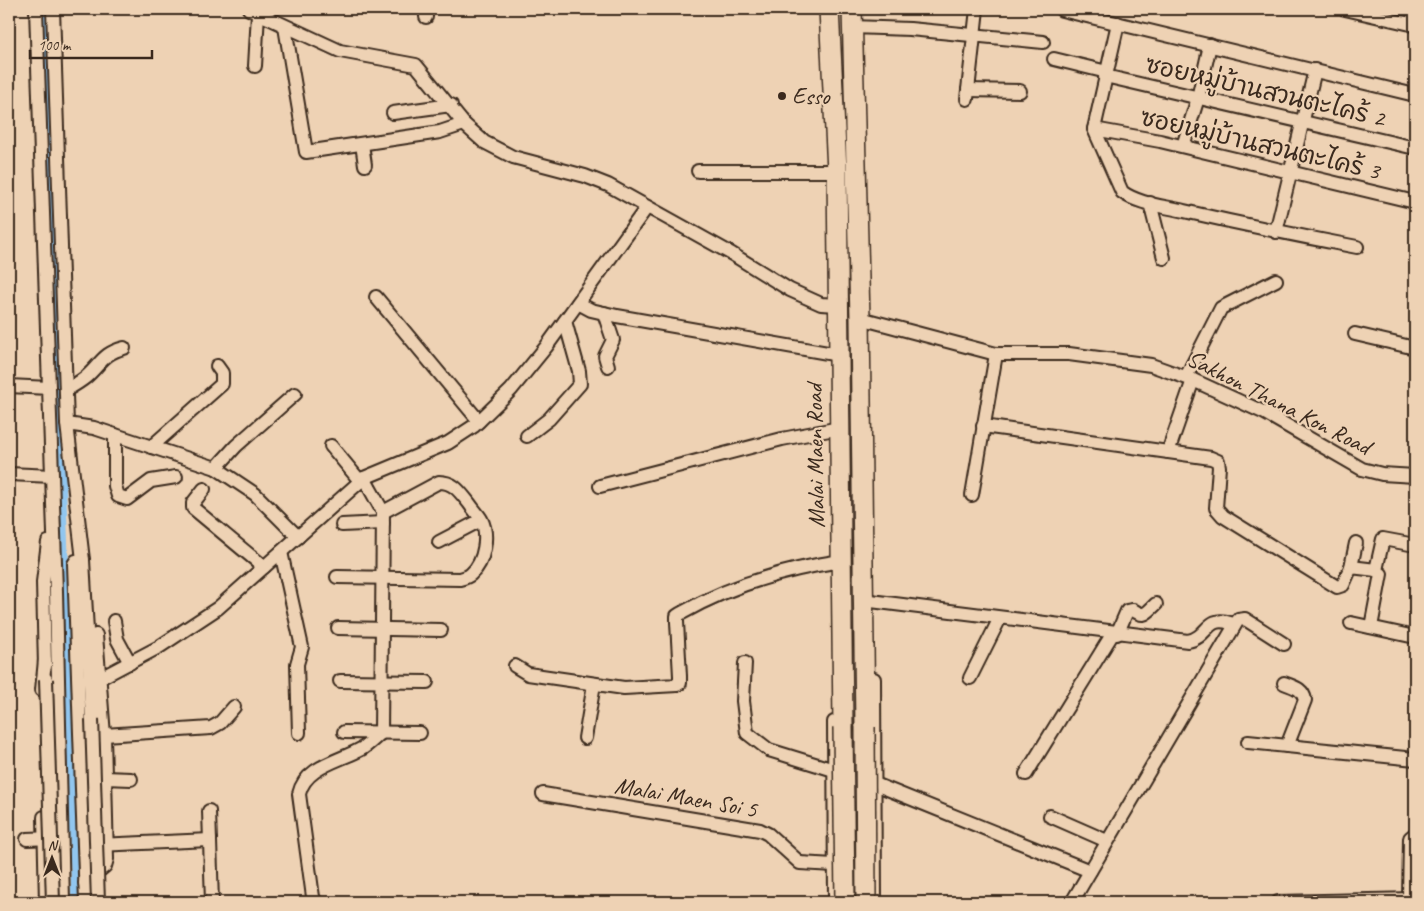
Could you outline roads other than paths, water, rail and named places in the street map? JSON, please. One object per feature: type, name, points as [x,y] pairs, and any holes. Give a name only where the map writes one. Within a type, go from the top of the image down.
[{"type":"highway","name":"Malai Maen Road","points":[[829,9],[837,171],[845,902]]},
{"type":"highway","name":"Malai Maen Road","points":[[852,18],[867,601],[865,727],[866,902]]},
{"type":"street","points":[[36,9],[53,504],[63,902]]},
{"type":"street","points":[[53,9],[67,424],[96,681],[104,735],[105,866],[85,883]]},
{"type":"street","points":[[977,9],[968,94],[1020,91]]},
{"type":"street","points":[[1345,9],[1414,25],[1415,9]]},
{"type":"street","points":[[1062,10],[1415,95]]},
{"type":"street","points":[[255,66],[253,11],[340,51],[372,59],[416,65],[451,105],[464,124],[484,142],[513,157],[595,179],[732,254],[790,290],[821,304],[838,305]]},
{"type":"street","points":[[852,18],[910,28],[1043,42]]},
{"type":"street","points":[[1118,23],[1094,129],[1122,192],[1127,196],[1150,203],[1276,232],[1357,247]]},
{"type":"street","points":[[286,27],[304,150],[309,152],[440,132],[464,124]]},
{"type":"street","points":[[1183,146],[1198,98],[1210,45]]},
{"type":"street","name":"ซอยหมู่บ้านสวนตะไคร้ 2","points":[[1054,59],[1198,98],[1415,148]]},
{"type":"street","points":[[1276,232],[1292,172],[1315,70]]},
{"type":"street","points":[[393,114],[451,105]]},
{"type":"street","name":"ซอยหมู่บ้านสวนตะไคร้ 3","points":[[1094,129],[1183,146],[1415,202]]},
{"type":"street","points":[[362,144],[365,165]]},
{"type":"street","points":[[698,171],[837,171]]},
{"type":"street","points":[[1150,203],[1164,258]]},
{"type":"street","points":[[96,681],[130,663],[200,620],[264,567],[362,480],[448,442],[479,421],[511,390],[565,321],[647,207]]},
{"type":"street","points":[[1168,452],[1189,378],[1221,308],[1276,280]]},
{"type":"street","points":[[376,297],[479,421]]},
{"type":"street","points":[[578,302],[591,310],[604,313],[839,355]]},
{"type":"street","points":[[604,313],[613,340],[604,356],[608,366]]},
{"type":"street","name":"Sakhon Thana Kon Road","points":[[860,318],[996,354],[1069,354],[1122,359],[1151,365],[1189,378],[1265,413],[1362,469],[1382,474],[1415,476]]},
{"type":"street","points":[[528,436],[549,419],[580,384],[579,371],[565,321]]},
{"type":"street","points":[[1355,334],[1415,348]]},
{"type":"street","points":[[66,390],[87,376],[112,351],[124,348]]},
{"type":"street","points":[[972,495],[996,354]]},
{"type":"street","points":[[152,447],[222,384],[222,373],[217,366]]},
{"type":"street","points":[[9,386],[49,388]]},
{"type":"street","points":[[216,468],[236,446],[295,394]]},
{"type":"street","points":[[67,424],[83,425],[216,468],[255,494],[298,537]]},
{"type":"street","points":[[983,426],[1168,452],[1218,461],[1216,508],[1223,516],[1337,587],[1343,585],[1351,567],[1356,543]]},
{"type":"street","points":[[600,486],[782,439],[840,428]]},
{"type":"street","points":[[115,435],[116,486],[118,496],[127,499],[151,481],[176,477]]},
{"type":"street","points":[[314,900],[299,794],[301,785],[306,777],[363,748],[381,733],[384,577],[383,517],[362,480],[332,446]]},
{"type":"street","points":[[9,474],[52,476]]},
{"type":"street","points":[[337,577],[460,579],[471,574],[485,546],[485,532],[481,520],[457,488],[448,482],[439,482],[383,517],[342,525]]},
{"type":"street","points":[[204,489],[193,503],[193,508],[264,567]]},
{"type":"street","points":[[53,504],[43,582],[53,902]]},
{"type":"street","points":[[439,542],[481,520]]},
{"type":"street","points":[[1376,570],[1384,539],[1415,545]]},
{"type":"street","points":[[81,540],[89,563],[96,681],[92,719],[98,902]]},
{"type":"street","points":[[280,552],[302,647],[297,664],[299,733]]},
{"type":"street","points":[[83,560],[76,561],[74,564],[86,902]]},
{"type":"street","points":[[515,666],[528,674],[594,684],[630,688],[677,685],[680,676],[677,616],[741,586],[794,570],[841,564],[836,586],[834,612],[835,902]]},
{"type":"street","points":[[1351,567],[1376,570],[1380,574],[1371,627]]},
{"type":"street","points":[[875,902],[875,784],[867,601],[1115,634],[1188,641],[1201,636],[1212,622],[1217,620],[1230,623]]},
{"type":"street","points":[[1026,774],[1115,634],[1127,611],[1133,610],[1139,615],[1144,614],[1156,604]]},
{"type":"street","points":[[970,678],[1000,618]]},
{"type":"street","points":[[1072,902],[1238,620],[1245,619],[1284,644]]},
{"type":"street","points":[[114,622],[117,639],[130,663]]},
{"type":"street","points":[[1350,623],[1415,637]]},
{"type":"street","points":[[338,628],[441,630]]},
{"type":"street","points":[[45,660],[41,697],[46,902]]},
{"type":"street","points":[[744,663],[743,701],[747,733],[769,750],[834,770]]},
{"type":"street","points":[[340,682],[428,682]]},
{"type":"street","points":[[1284,683],[1299,689],[1304,694],[1305,700],[1287,746]]},
{"type":"street","points":[[585,738],[594,684]]},
{"type":"street","points":[[104,735],[211,728],[220,723],[234,707]]},
{"type":"street","points":[[344,732],[420,733]]},
{"type":"street","points":[[1248,742],[1415,760]]},
{"type":"street","points":[[104,778],[131,779]]},
{"type":"street","points":[[875,784],[1090,871]]},
{"type":"street","name":"Malai Maen Soi 5","points":[[543,794],[760,830],[768,834],[800,863],[834,870],[842,868],[862,869],[875,876]]},
{"type":"street","points":[[209,811],[212,902]]},
{"type":"street","points":[[1050,816],[1107,841]]},
{"type":"street","points":[[1278,902],[1412,899],[1410,838],[1415,834]]},
{"type":"street","points":[[27,839],[62,838]]},
{"type":"street","points":[[84,846],[210,840]]},
{"type":"waterway","points":[[45,9],[76,902]]},
{"type":"place","name":"Esso","points":[[782,96]]}]
